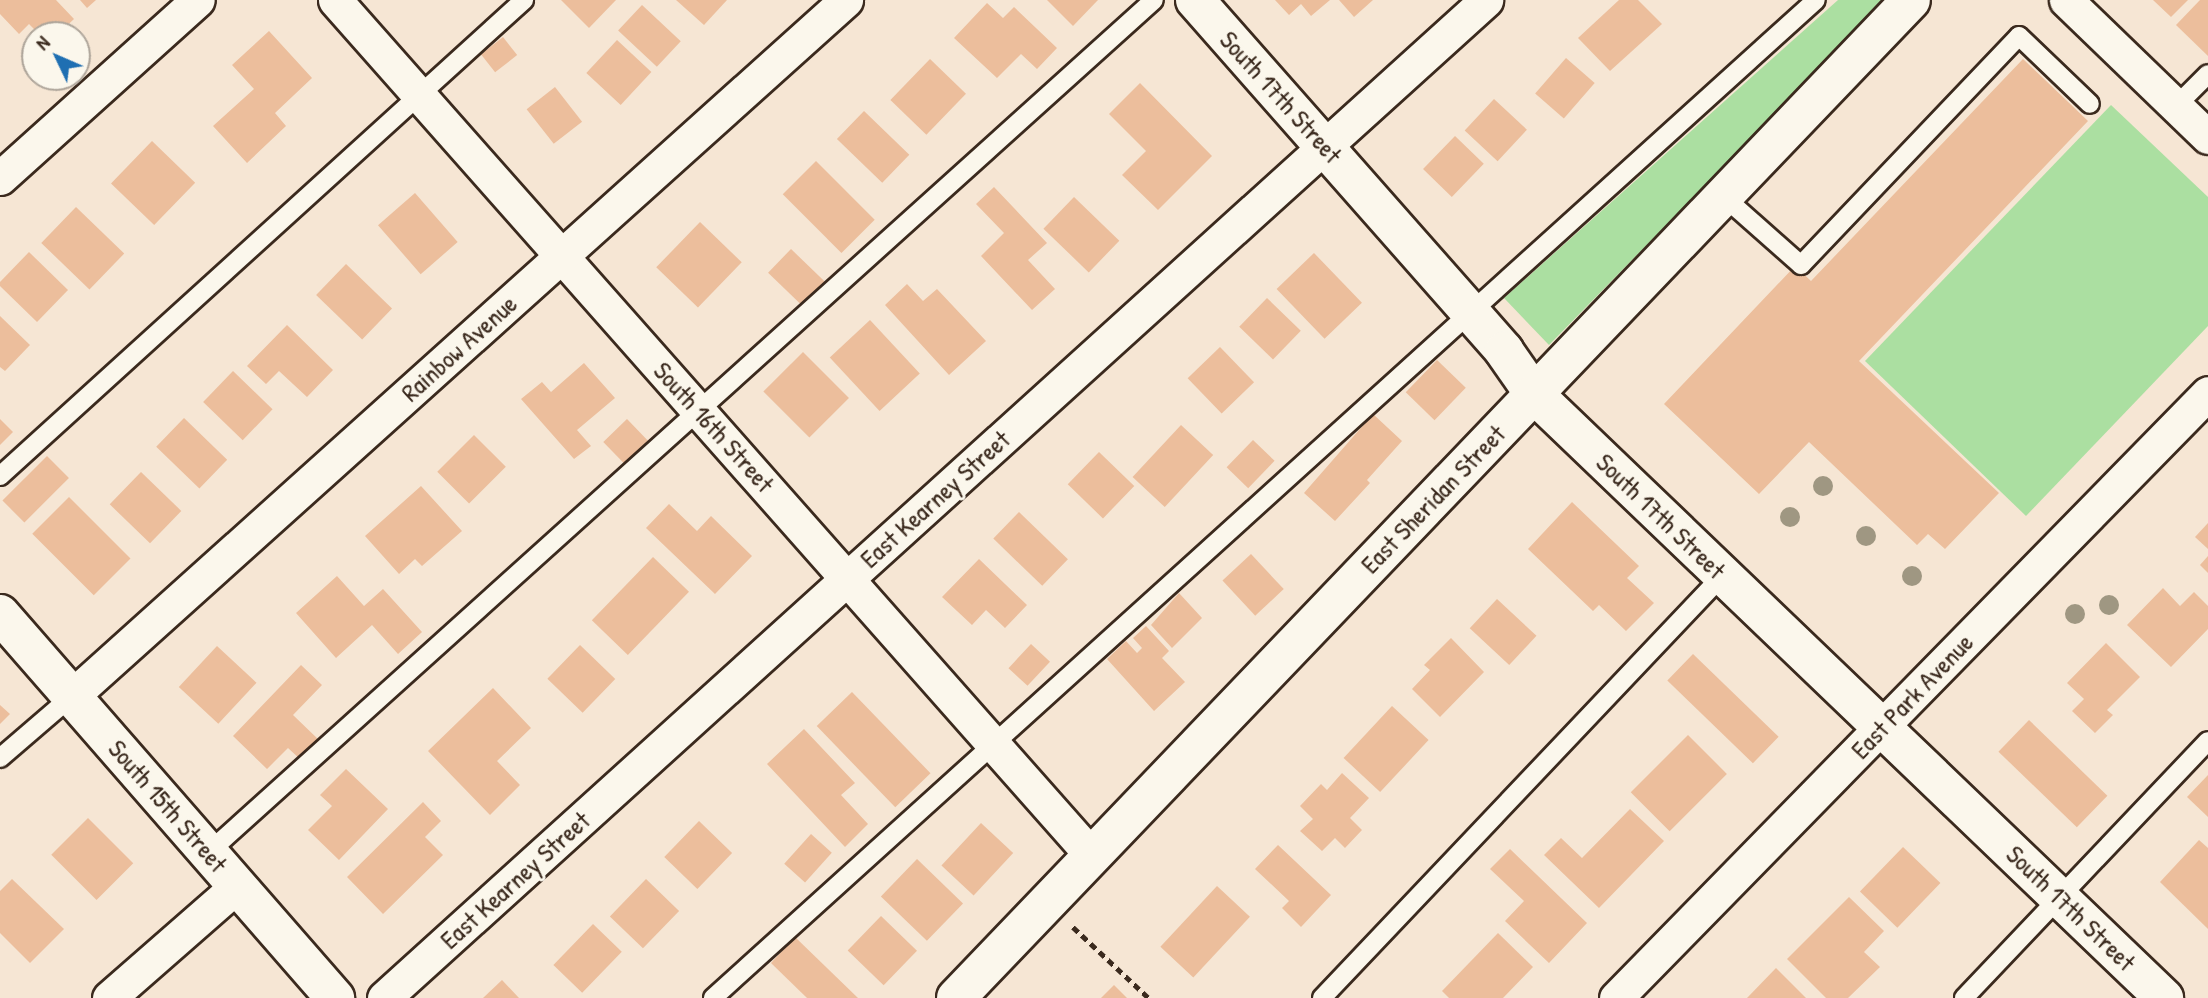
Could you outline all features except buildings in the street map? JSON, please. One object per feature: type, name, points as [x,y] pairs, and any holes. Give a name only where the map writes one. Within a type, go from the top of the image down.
[{"type":"street","points":[[0,178],[198,0]]},
{"type":"street","name":"South 16th Street","points":[[335,0],[849,577],[1092,856]]},
{"type":"street","name":"Rainbow Avenue","points":[[72,696],[846,0]]},
{"type":"street","name":"South 17th Street","points":[[1195,0],[1504,351],[1534,394],[2164,998]]},
{"type":"street","name":"East Kearney Street","points":[[384,998],[1486,0]]},
{"type":"street","name":"East Sheridan Street","points":[[956,998],[1911,0]]},
{"type":"street","points":[[2066,0],[2208,137]]},
{"type":"street","name":"East Park Avenue","points":[[1616,998],[2208,393]]},
{"type":"street","name":"South 15th Street","points":[[0,614],[335,998]]},
{"type":"street","points":[[109,998],[238,885]]},
{"type":"lane","points":[[0,476],[524,0]]},
{"type":"lane","points":[[209,852],[1154,0]]},
{"type":"lane","points":[[713,998],[1816,0]]},
{"type":"lane","points":[[1723,196],[1801,265],[2019,36],[2090,104]]},
{"type":"lane","points":[[2176,106],[2208,74]]},
{"type":"lane","points":[[1322,998],[1723,575]]},
{"type":"lane","points":[[0,758],[72,696]]},
{"type":"lane","points":[[1965,998],[2208,741]]},
{"type":"path","points":[[1047,902],[1149,998]]},
{"type":"green space","points":[[1838,0],[1886,0],[1549,345],[1504,298]]},
{"type":"green space","points":[[2111,105],[2208,197],[2208,326],[2026,516],[1865,361]]}]
